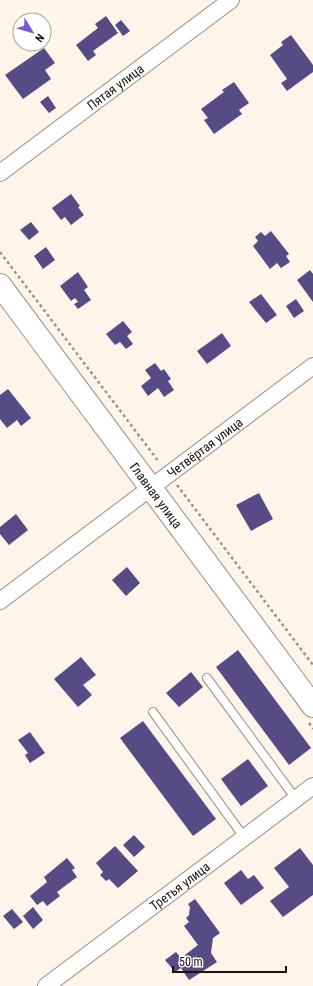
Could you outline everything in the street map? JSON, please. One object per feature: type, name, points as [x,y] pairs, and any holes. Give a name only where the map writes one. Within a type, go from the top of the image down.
[{"type":"street","name":"Пятая улица","points":[[0,173],[231,0]]},
{"type":"street","name":"Главная улица","points":[[0,285],[313,706]]},
{"type":"street","name":"Четвёртая улица","points":[[0,601],[313,366]]},
{"type":"street","name":"Третья улица","points":[[46,986],[313,786]]},
{"type":"lane","points":[[207,678],[296,798]]},
{"type":"lane","points":[[153,712],[244,837]]},
{"type":"path","points":[[0,252],[313,665]]},
{"type":"building","points":[[106,16],[118,33],[93,51],[96,55],[88,61],[76,45],[98,28],[95,24]]},
{"type":"building","points":[[121,20],[130,31],[123,36],[115,25]]},
{"type":"building","points":[[291,35],[313,65],[313,72],[287,91],[281,83],[287,79],[270,55],[283,45],[281,42]]},
{"type":"building","points":[[38,52],[47,52],[55,63],[45,70],[51,79],[23,99],[5,75]]},
{"type":"building","points":[[234,82],[249,103],[239,110],[242,114],[214,134],[204,120],[208,118],[201,109],[224,92],[222,90]]},
{"type":"building","points":[[48,96],[56,108],[49,113],[40,102]]},
{"type":"building","points":[[71,194],[80,206],[78,207],[84,215],[71,225],[65,217],[61,220],[52,208]]},
{"type":"building","points":[[31,222],[39,232],[29,240],[20,230]]},
{"type":"building","points":[[271,231],[289,254],[286,256],[290,262],[281,268],[277,263],[270,269],[253,246],[258,241],[255,237],[261,232],[265,236]]},
{"type":"building","points":[[46,247],[55,260],[43,269],[34,256]]},
{"type":"building","points":[[310,270],[313,274],[313,302],[297,280]]},
{"type":"building","points":[[78,272],[88,287],[84,290],[91,300],[78,309],[74,304],[78,302],[75,298],[71,301],[60,286]]},
{"type":"building","points":[[261,294],[277,315],[266,323],[249,302]]},
{"type":"building","points":[[296,299],[304,311],[294,318],[286,306]]},
{"type":"building","points":[[123,321],[132,332],[127,336],[133,344],[126,349],[120,342],[115,345],[106,334]]},
{"type":"building","points":[[222,333],[231,346],[207,364],[197,351]]},
{"type":"building","points":[[155,363],[161,371],[164,369],[171,379],[168,381],[174,390],[164,397],[158,388],[148,396],[141,386],[151,378],[145,370]]},
{"type":"building","points":[[8,389],[31,418],[21,426],[17,420],[7,428],[0,419],[0,395]]},
{"type":"building","points":[[259,493],[273,519],[251,531],[236,505]]},
{"type":"building","points":[[16,514],[28,530],[9,545],[0,534],[0,527]]},
{"type":"building","points":[[127,567],[140,583],[126,596],[112,580]]},
{"type":"building","points":[[238,650],[311,748],[289,765],[216,667]]},
{"type":"building","points":[[81,657],[96,675],[83,685],[92,695],[78,707],[54,679]]},
{"type":"building","points":[[191,672],[203,687],[179,707],[166,693]]},
{"type":"building","points":[[143,721],[216,819],[193,836],[120,738]]},
{"type":"building","points":[[30,732],[45,753],[30,763],[25,755],[28,753],[18,740]]},
{"type":"building","points":[[248,759],[268,786],[241,806],[221,779]]},
{"type":"building","points":[[134,835],[145,847],[134,857],[123,845]]},
{"type":"building","points":[[115,846],[138,871],[118,888],[109,879],[106,881],[100,875],[103,872],[96,863]]},
{"type":"building","points":[[300,848],[313,865],[313,895],[283,917],[270,901],[289,887],[274,868]]},
{"type":"building","points":[[67,858],[75,868],[72,870],[77,877],[57,892],[60,896],[47,906],[43,901],[37,905],[30,896],[47,882],[44,877]]},
{"type":"building","points":[[241,870],[248,879],[254,875],[264,888],[241,905],[224,883]]},
{"type":"building","points":[[195,899],[220,933],[213,938],[211,953],[217,962],[189,980],[181,968],[175,972],[165,960],[176,952],[181,958],[198,945],[184,926],[189,922],[186,918],[189,915],[190,907],[188,904]]},
{"type":"building","points":[[33,907],[43,920],[33,929],[23,916]]},
{"type":"building","points":[[12,909],[23,922],[14,929],[3,916]]}]
